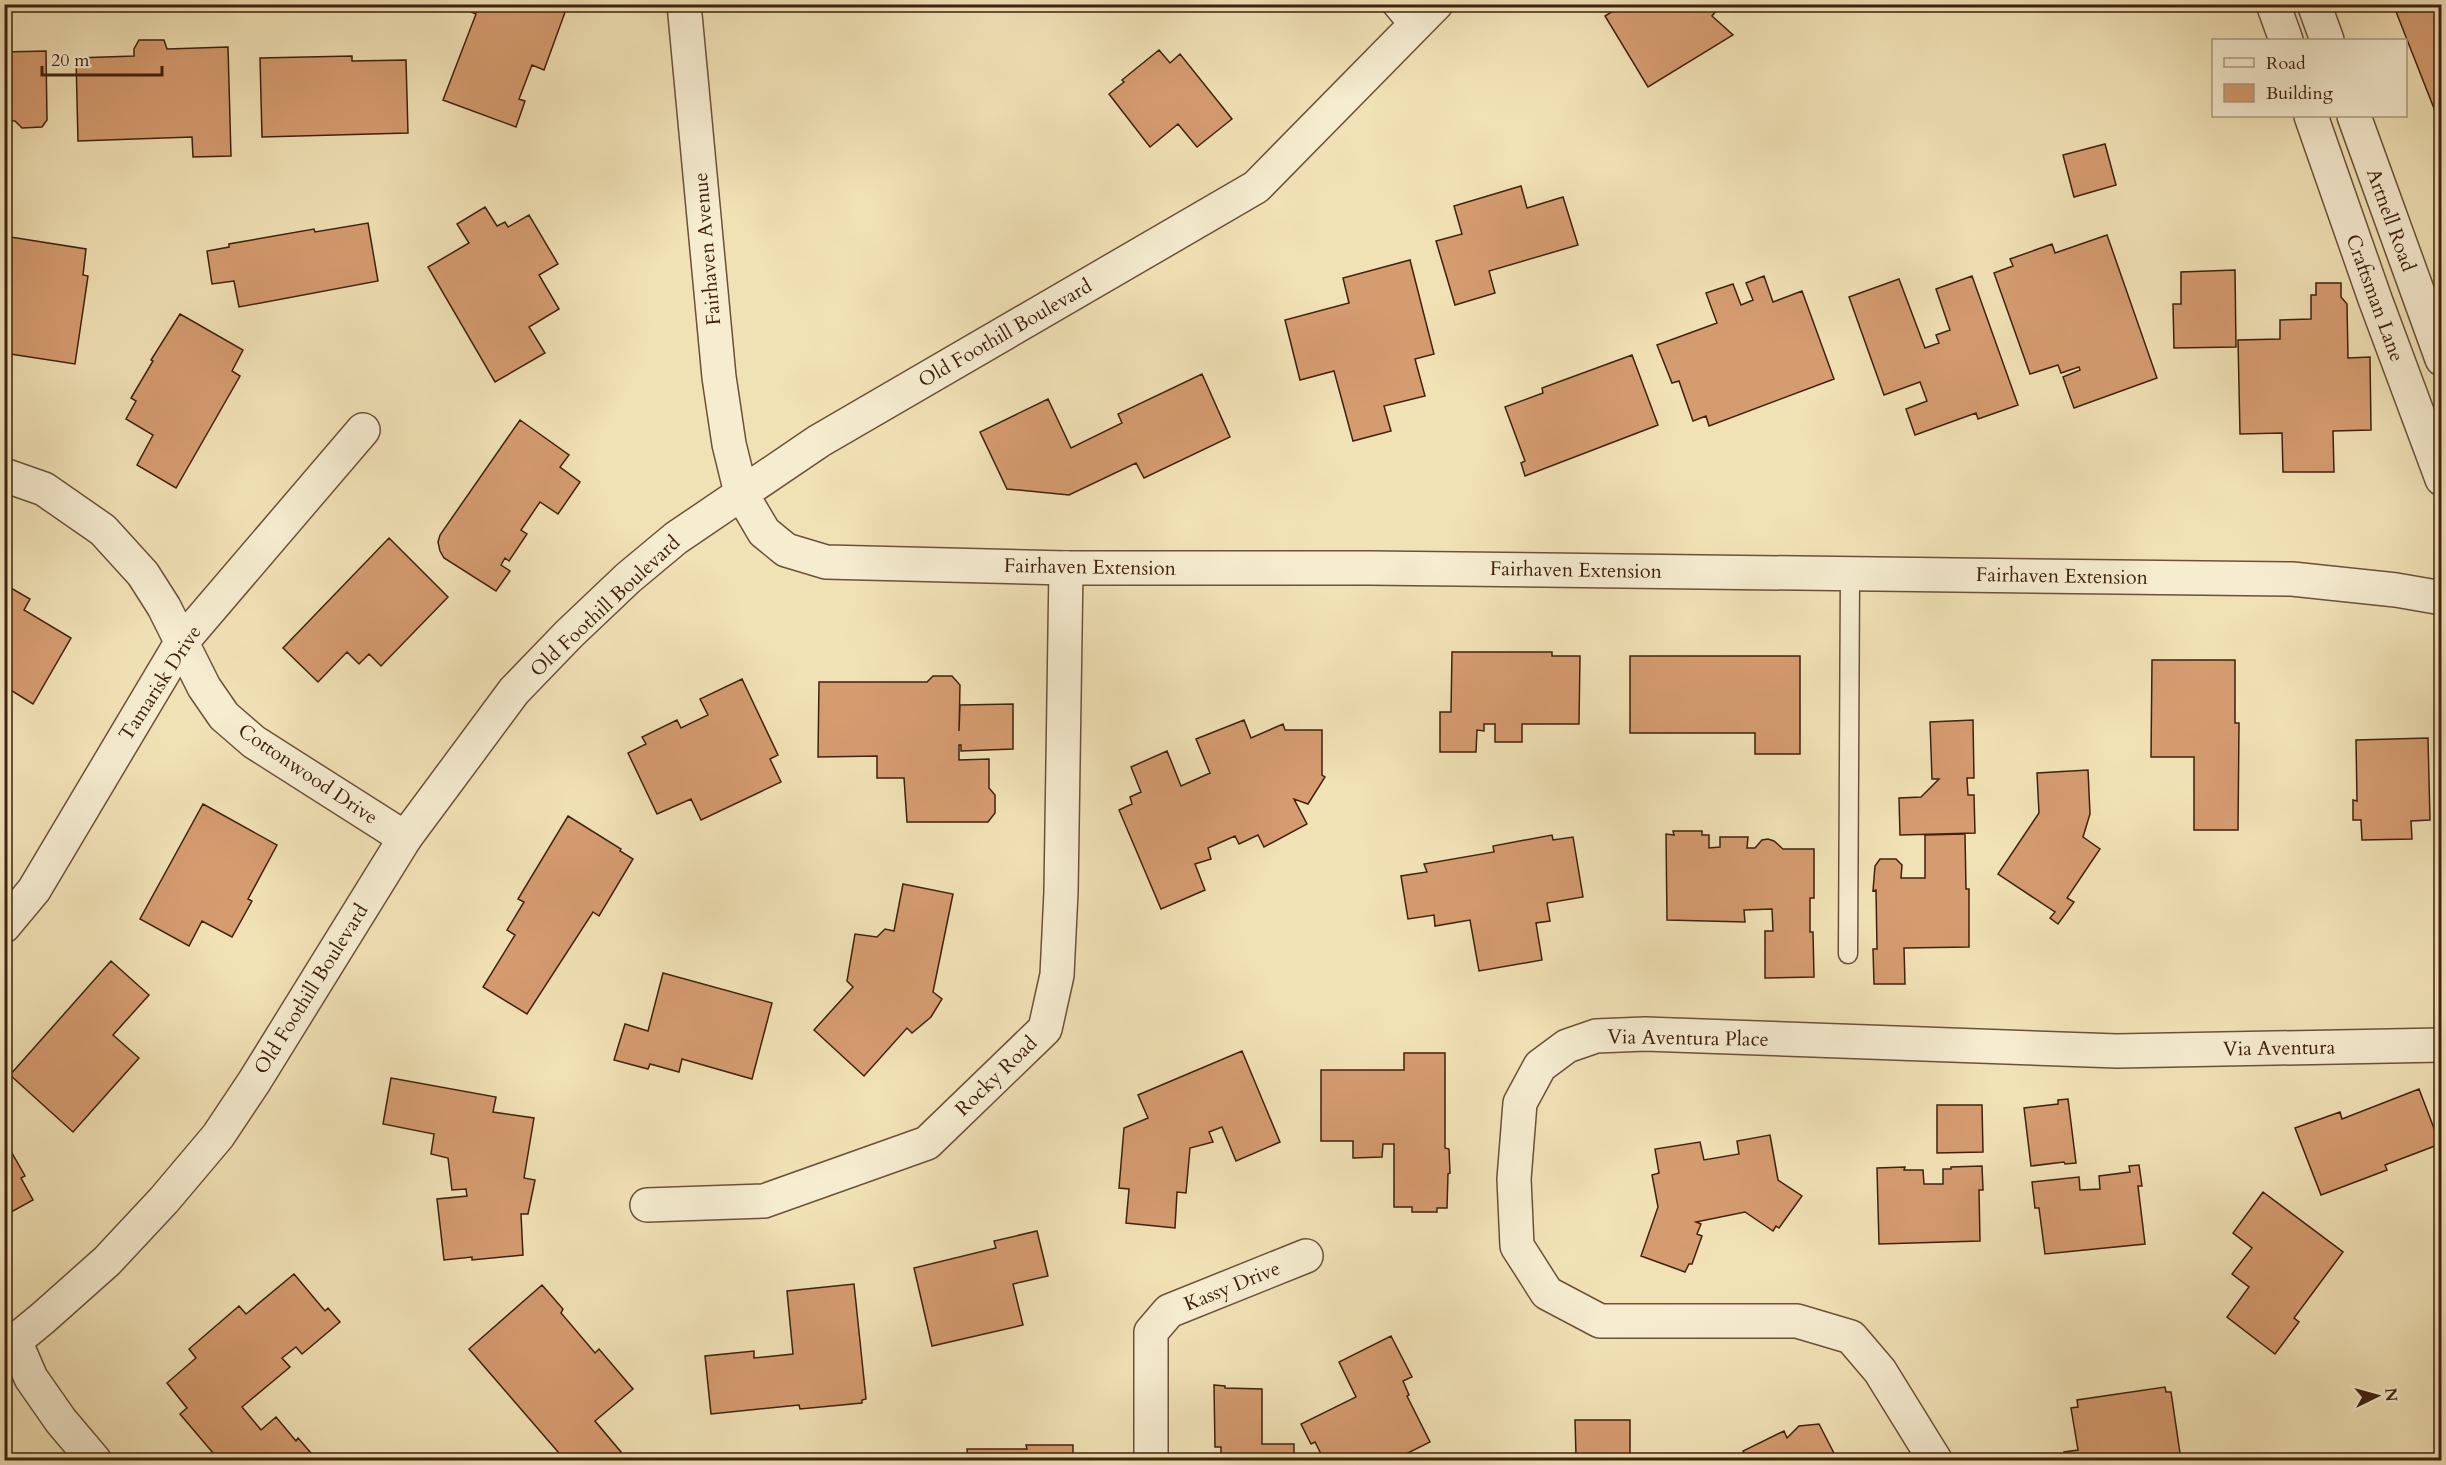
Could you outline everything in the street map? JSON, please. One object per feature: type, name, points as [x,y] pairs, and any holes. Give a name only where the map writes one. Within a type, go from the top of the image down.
[{"type":"street","name":"Fairhaven Avenue","points":[[684,4],[719,377],[729,444],[741,493]]},
{"type":"street","name":"Old Foothill Boulevard","points":[[10,1343],[107,1261],[164,1200],[218,1136],[405,838],[458,763],[522,682],[628,578],[676,538],[819,441],[1256,187],[1436,4]]},
{"type":"street","points":[[2273,4],[2286,39]]},
{"type":"street","points":[[2314,4],[2326,39]]},
{"type":"street","name":"Craftsman Lane","points":[[2312,117],[2375,299],[2442,479]]},
{"type":"street","name":"Artnell Road","points":[[2354,117],[2442,359]]},
{"type":"street","name":"Tamarisk Drive","points":[[4,926],[34,890],[181,643],[363,430]]},
{"type":"street","name":"Cottonwood Drive","points":[[4,475],[44,489],[103,530],[143,574],[164,607],[204,687],[224,716],[246,736],[405,838]]},
{"type":"street","name":"Fairhaven Extension","points":[[741,493],[764,532],[786,550],[826,562],[1066,568],[1392,568],[2292,579],[2396,590],[2442,598]]},
{"type":"street","name":"Rocky Road","points":[[647,1205],[764,1201],[927,1143],[1045,1029],[1058,975],[1062,892],[1066,568]]},
{"type":"street","name":"Via Aventura Place","points":[[1935,1461],[1880,1371],[1851,1337],[1797,1321],[1600,1321],[1547,1293],[1517,1246],[1514,1179],[1520,1103],[1540,1066],[1567,1046],[1596,1036],[1645,1034],[2116,1051]]},
{"type":"street","name":"Via Aventura","points":[[2116,1051],[2442,1045]]},
{"type":"street","name":"Kassy Drive","points":[[1151,1461],[1151,1332],[1168,1311],[1306,1256]]},
{"type":"street","points":[[10,1343],[61,1421],[94,1461]]},
{"type":"lane","points":[[1390,4],[1411,29]]},
{"type":"lane","points":[[1848,954],[1850,573]]},
{"type":"building","points":[[469,4],[568,4],[544,70],[532,65],[519,99],[525,101],[516,127],[443,100],[476,14],[469,11]]},
{"type":"building","points":[[1624,4],[1722,4],[1712,16],[1733,35],[1648,87],[1605,16]]},
{"type":"building","points":[[2393,4],[2442,4],[2442,114],[2437,116]]},
{"type":"building","points":[[139,40],[164,40],[167,49],[228,47],[231,156],[193,157],[192,137],[78,141],[76,58],[134,56],[134,49]]},
{"type":"building","points":[[1159,50],[1170,63],[1180,54],[1232,119],[1197,147],[1178,124],[1150,147],[1109,94],[1124,82],[1122,80]]},
{"type":"building","points":[[46,51],[47,120],[42,127],[22,128],[15,121],[4,121],[4,52]]},
{"type":"building","points":[[352,56],[352,61],[406,60],[408,133],[262,137],[260,58]]},
{"type":"building","points":[[2105,144],[2116,185],[2074,197],[2063,155]]},
{"type":"building","points":[[1521,186],[1527,208],[1563,197],[1578,245],[1489,271],[1495,293],[1455,305],[1436,241],[1462,234],[1454,206]]},
{"type":"building","points":[[485,207],[497,226],[505,222],[508,227],[529,215],[558,264],[539,275],[559,309],[529,327],[545,353],[495,382],[428,267],[469,243],[457,224]]},
{"type":"building","points":[[368,223],[378,281],[239,307],[234,281],[212,284],[207,251],[229,247],[229,244],[314,229],[315,232]]},
{"type":"building","points":[[2107,235],[2157,378],[2074,408],[2063,377],[2080,370],[2079,367],[2061,373],[2058,365],[2030,374],[1994,273],[2013,266],[2010,259],[2052,244],[2055,253]]},
{"type":"building","points":[[4,236],[86,249],[83,275],[88,276],[75,364],[4,353]]},
{"type":"building","points":[[1410,260],[1434,354],[1415,359],[1425,396],[1384,406],[1391,431],[1353,441],[1334,371],[1300,380],[1285,320],[1349,303],[1343,278]]},
{"type":"building","points":[[2235,270],[2236,347],[2174,348],[2173,304],[2181,304],[2181,272]]},
{"type":"building","points":[[1764,276],[1773,302],[1802,291],[1834,379],[1709,426],[1706,416],[1693,421],[1679,381],[1672,383],[1657,345],[1717,323],[1706,293],[1733,284],[1741,305],[1753,300],[1746,283]]},
{"type":"building","points":[[1972,276],[2018,405],[1978,419],[1976,413],[1915,435],[1906,409],[1927,401],[1920,382],[1884,395],[1849,297],[1899,279],[1925,348],[1939,343],[1936,335],[1950,330],[1936,289]]},
{"type":"building","points":[[2316,283],[2341,283],[2341,297],[2347,304],[2348,358],[2370,357],[2371,430],[2333,431],[2334,472],[2283,472],[2282,433],[2240,434],[2238,340],[2280,339],[2280,320],[2311,319],[2311,295],[2316,295]]},
{"type":"building","points":[[180,314],[243,350],[232,371],[240,376],[176,488],[137,465],[153,435],[126,419],[136,401],[131,398],[153,361],[151,360]]},
{"type":"building","points":[[1632,355],[1658,425],[1525,476],[1521,463],[1525,461],[1505,407],[1543,393],[1542,388]]},
{"type":"building","points":[[1202,374],[1230,437],[1144,478],[1136,463],[1069,495],[1007,489],[980,432],[1048,399],[1071,448],[1122,423],[1118,414]]},
{"type":"building","points":[[520,420],[569,455],[560,467],[580,482],[558,514],[540,502],[521,530],[527,534],[509,561],[505,558],[501,565],[510,571],[496,591],[444,558],[438,542],[440,535]]},
{"type":"building","points":[[389,538],[448,597],[381,666],[369,654],[359,664],[347,652],[318,682],[283,648]]},
{"type":"building","points":[[4,584],[30,599],[24,610],[71,638],[33,704],[9,689],[4,696]]},
{"type":"building","points":[[1452,652],[1552,652],[1552,656],[1580,656],[1579,724],[1522,724],[1522,742],[1495,742],[1495,724],[1484,724],[1484,731],[1477,730],[1476,752],[1440,752],[1440,712],[1451,712]]},
{"type":"building","points":[[1630,656],[1800,656],[1800,754],[1755,754],[1755,733],[1630,733]]},
{"type":"building","points":[[2152,660],[2235,660],[2235,723],[2239,723],[2238,830],[2194,830],[2194,757],[2151,757]]},
{"type":"building","points":[[933,676],[952,676],[960,685],[959,731],[960,705],[1013,704],[1013,749],[961,751],[961,745],[959,745],[959,760],[989,759],[989,788],[995,795],[995,813],[988,822],[907,822],[904,778],[877,778],[877,756],[818,757],[819,682],[927,682]]},
{"type":"building","points":[[742,679],[778,755],[770,759],[781,782],[701,820],[691,799],[657,814],[628,753],[646,744],[642,737],[677,720],[681,728],[708,715],[700,699]]},
{"type":"building","points":[[1244,720],[1251,738],[1283,724],[1285,730],[1322,730],[1322,775],[1325,777],[1308,804],[1294,799],[1307,824],[1264,847],[1258,835],[1239,844],[1235,836],[1208,848],[1211,859],[1195,864],[1205,890],[1161,909],[1119,810],[1132,804],[1130,797],[1141,792],[1131,767],[1167,751],[1181,786],[1210,773],[1196,739]]},
{"type":"building","points":[[1973,720],[1974,778],[1967,778],[1968,795],[1974,795],[1975,833],[1900,835],[1899,798],[1921,797],[1939,779],[1932,779],[1930,722]]},
{"type":"building","points":[[2428,738],[2430,820],[2411,821],[2412,839],[2362,840],[2361,820],[2353,820],[2353,800],[2357,801],[2356,740]]},
{"type":"building","points":[[2088,770],[2090,814],[2083,837],[2100,849],[2067,898],[2074,902],[2058,924],[2050,918],[2055,912],[1998,874],[2039,813],[2037,773]]},
{"type":"building","points":[[203,804],[277,845],[248,899],[252,901],[232,937],[202,921],[189,946],[140,919]]},
{"type":"building","points":[[568,816],[633,859],[599,916],[593,912],[527,1014],[483,987],[515,935],[507,930],[524,902],[518,899]]},
{"type":"building","points":[[1673,831],[1702,831],[1702,835],[1709,835],[1709,848],[1720,847],[1720,837],[1748,837],[1747,848],[1755,848],[1762,840],[1768,839],[1783,849],[1814,849],[1814,898],[1810,898],[1810,932],[1813,932],[1814,977],[1765,978],[1765,931],[1773,931],[1772,909],[1744,910],[1745,922],[1667,920],[1666,834],[1674,835]]},
{"type":"building","points":[[1965,834],[1966,889],[1969,889],[1969,947],[1904,948],[1905,984],[1874,984],[1873,949],[1877,949],[1876,890],[1873,891],[1875,866],[1880,859],[1896,859],[1902,865],[1901,878],[1925,878],[1925,835]]},
{"type":"building","points":[[1552,835],[1553,840],[1573,837],[1583,897],[1547,903],[1550,921],[1536,923],[1542,960],[1479,971],[1470,920],[1435,926],[1434,915],[1408,919],[1401,876],[1427,872],[1424,864],[1494,852],[1493,846]]},
{"type":"building","points":[[903,884],[953,894],[933,992],[942,999],[931,1017],[912,1033],[907,1028],[864,1076],[814,1030],[853,987],[847,981],[855,934],[877,937],[885,929],[894,931]]},
{"type":"building","points":[[111,961],[149,995],[113,1035],[139,1058],[73,1132],[10,1075]]},
{"type":"building","points":[[663,973],[772,1003],[752,1079],[682,1059],[679,1072],[650,1064],[648,1069],[614,1060],[625,1024],[648,1031]]},
{"type":"building","points":[[1242,1051],[1280,1142],[1236,1161],[1222,1127],[1209,1132],[1213,1142],[1190,1148],[1186,1193],[1177,1192],[1175,1228],[1126,1223],[1129,1189],[1119,1188],[1124,1128],[1148,1118],[1138,1095]]},
{"type":"building","points":[[1404,1053],[1445,1053],[1445,1148],[1449,1149],[1450,1173],[1448,1174],[1447,1208],[1437,1208],[1437,1212],[1412,1212],[1412,1207],[1394,1207],[1394,1144],[1383,1144],[1382,1157],[1353,1158],[1353,1141],[1321,1141],[1321,1070],[1404,1070]]},
{"type":"building","points":[[391,1078],[496,1097],[493,1112],[534,1118],[524,1178],[535,1180],[528,1214],[521,1214],[523,1255],[444,1260],[437,1199],[467,1196],[466,1189],[452,1190],[448,1158],[431,1154],[434,1134],[383,1124]]},
{"type":"building","points":[[2419,1089],[2440,1144],[2385,1165],[2387,1170],[2321,1195],[2295,1128],[2340,1112],[2342,1119]]},
{"type":"building","points":[[2068,1099],[2076,1163],[2031,1166],[2024,1108],[2058,1104],[2058,1100]]},
{"type":"building","points":[[1937,1105],[1982,1105],[1983,1152],[1937,1153]]},
{"type":"building","points":[[1770,1135],[1778,1180],[1802,1196],[1779,1228],[1776,1226],[1773,1231],[1745,1212],[1696,1222],[1701,1224],[1697,1234],[1702,1236],[1692,1264],[1689,1264],[1685,1272],[1641,1256],[1658,1207],[1652,1175],[1659,1173],[1655,1149],[1700,1142],[1704,1160],[1739,1154],[1737,1141]]},
{"type":"building","points":[[4,1139],[25,1176],[21,1178],[33,1200],[4,1216]]},
{"type":"building","points":[[2139,1165],[2142,1186],[2138,1186],[2145,1244],[2045,1254],[2039,1208],[2035,1208],[2032,1182],[2079,1177],[2080,1190],[2100,1189],[2099,1176],[2130,1172],[2129,1166]]},
{"type":"building","points":[[1982,1166],[1983,1190],[1979,1190],[1980,1241],[1879,1244],[1877,1168],[1905,1167],[1904,1170],[1923,1170],[1924,1184],[1943,1184],[1943,1169]]},
{"type":"building","points":[[2263,1192],[2343,1252],[2294,1318],[2299,1322],[2275,1354],[2227,1317],[2249,1287],[2232,1274],[2252,1248],[2233,1233]]},
{"type":"building","points":[[1037,1231],[1048,1276],[1013,1284],[1023,1325],[932,1346],[914,1268],[996,1248],[994,1241]]},
{"type":"building","points":[[294,1274],[325,1311],[328,1308],[340,1322],[302,1354],[296,1347],[282,1358],[290,1367],[242,1407],[261,1430],[276,1417],[296,1441],[298,1438],[317,1460],[219,1460],[180,1414],[187,1408],[167,1383],[196,1358],[189,1349],[239,1306],[246,1314]]},
{"type":"building","points":[[854,1284],[866,1399],[862,1400],[862,1403],[800,1409],[799,1405],[711,1414],[705,1356],[754,1351],[754,1358],[793,1354],[787,1291]]},
{"type":"building","points":[[542,1285],[563,1309],[561,1313],[595,1353],[599,1349],[633,1389],[595,1421],[621,1452],[611,1460],[565,1460],[469,1349]]},
{"type":"building","points":[[1391,1336],[1412,1377],[1403,1381],[1409,1395],[1407,1396],[1430,1442],[1394,1460],[1324,1460],[1315,1442],[1311,1444],[1301,1424],[1356,1397],[1339,1362]]},
{"type":"building","points":[[1214,1385],[1225,1386],[1225,1388],[1262,1389],[1262,1444],[1294,1444],[1294,1460],[1221,1460],[1221,1447],[1215,1447]]},
{"type":"building","points":[[2165,1387],[2166,1392],[2171,1392],[2181,1460],[2065,1460],[2064,1452],[2078,1450],[2071,1408],[2078,1407],[2077,1400]]},
{"type":"building","points":[[1575,1420],[1630,1420],[1630,1460],[1568,1460],[1568,1456],[1576,1455]]},
{"type":"building","points":[[1819,1424],[1836,1457],[1840,1455],[1843,1460],[1748,1460],[1743,1451],[1784,1431],[1787,1438],[1799,1426]]},
{"type":"building","points":[[1026,1445],[1073,1445],[1073,1460],[935,1460],[968,1458],[967,1449],[1027,1449]]}]
